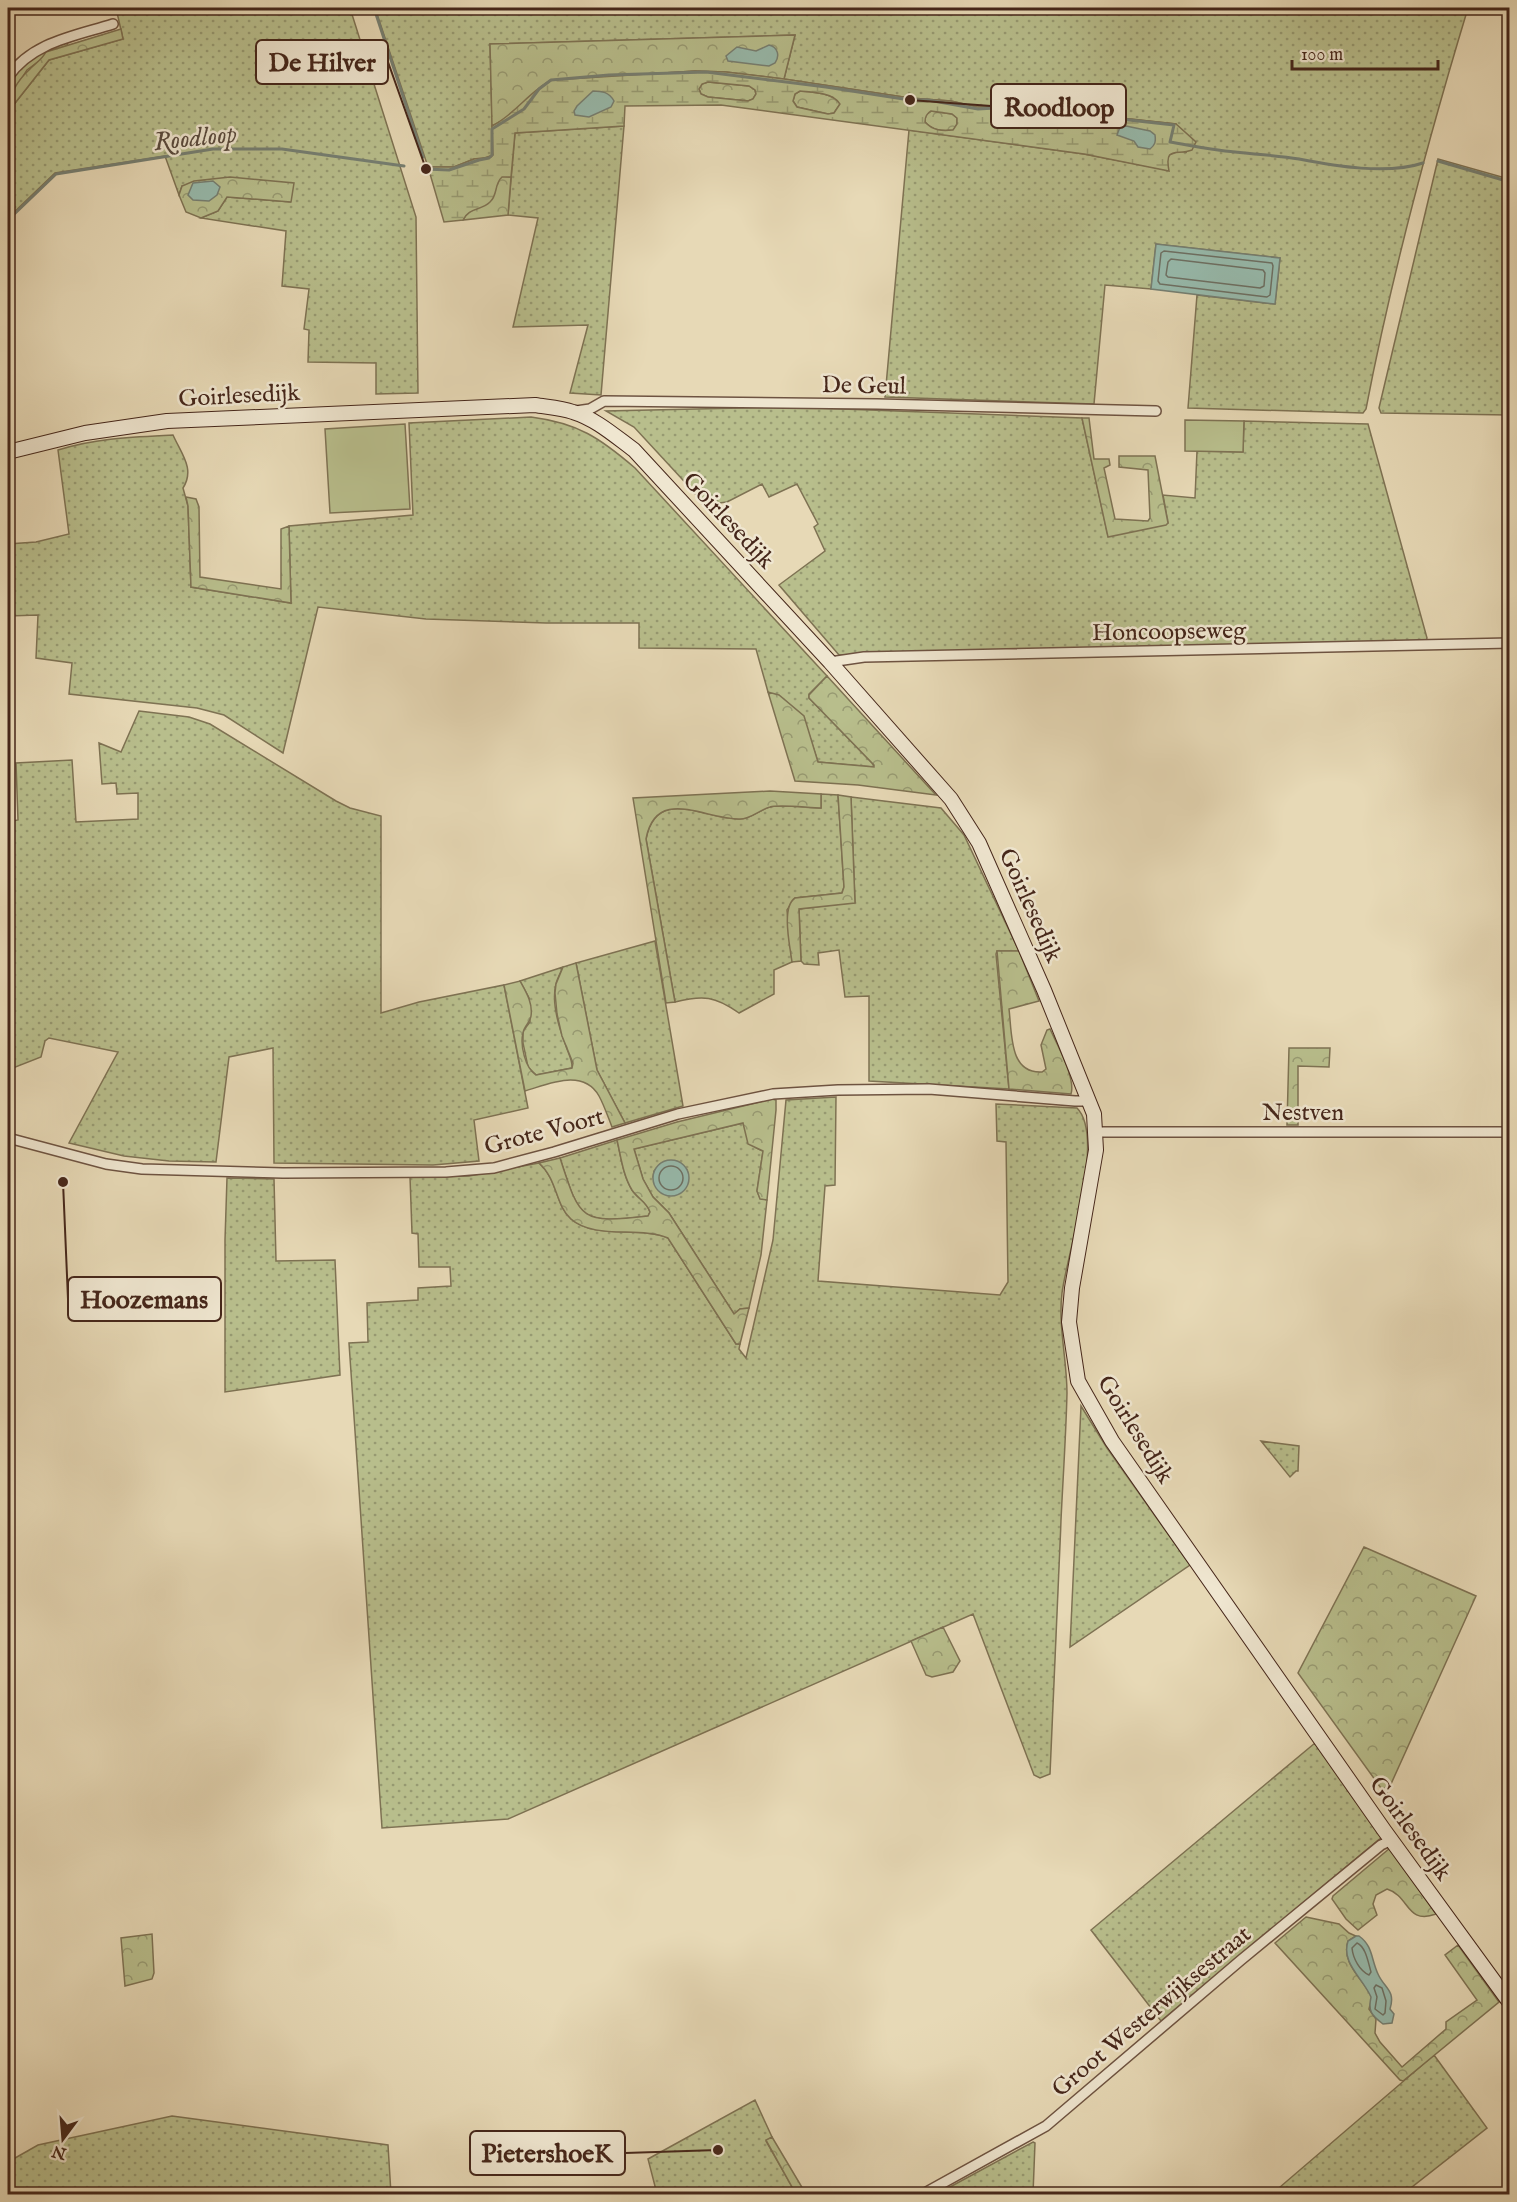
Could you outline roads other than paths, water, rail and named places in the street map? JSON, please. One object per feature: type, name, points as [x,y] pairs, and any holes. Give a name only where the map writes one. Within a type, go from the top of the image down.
[{"type":"street","points":[[8,77],[28,55],[48,44],[113,24]]},
{"type":"street","name":"De Geul","points":[[572,412],[590,409],[604,401],[877,404],[1156,411]]},
{"type":"street","name":"Goirlesedijk","points":[[8,452],[85,433],[167,422],[535,405],[572,412],[607,429],[634,450],[830,662],[951,799],[979,843],[1044,990],[1094,1114],[1096,1132],[1093,1173],[1072,1288],[1069,1322],[1078,1381],[1112,1441],[1509,2003]]},
{"type":"street","name":"Honcoopseweg","points":[[830,662],[864,657],[1509,643]]},
{"type":"street","name":"Grote Voort","points":[[8,1138],[106,1164],[142,1169],[283,1173],[446,1172],[494,1168],[678,1114],[773,1094],[838,1090],[929,1089],[1089,1101]]},
{"type":"street","name":"Nestven","points":[[1096,1132],[1509,1132]]},
{"type":"street","name":"Groot Westerwijksestraat","points":[[923,2194],[1046,2126],[1258,1946],[1381,1845],[1392,1840]]},
{"type":"water","points":[[769,45],[776,50],[778,55],[775,63],[769,66],[728,61],[726,56],[737,47],[756,51]]},
{"type":"water","points":[[593,91],[608,94],[614,101],[611,107],[589,117],[575,115],[574,111],[577,106]]},
{"type":"water","points":[[1120,127],[1150,131],[1155,135],[1153,146],[1150,149],[1138,147],[1134,141],[1117,135]]},
{"type":"water","points":[[213,181],[220,187],[217,195],[209,201],[193,200],[188,195],[193,183]]},
{"type":"water","points":[[1156,244],[1280,258],[1275,304],[1151,289]]},
{"type":"water","points":[[671,1160],[683,1166],[689,1178],[683,1190],[671,1196],[659,1190],[653,1178],[659,1166]]},
{"type":"water","points":[[1356,1936],[1367,1944],[1380,1979],[1392,1997],[1390,2009],[1394,2014],[1392,2023],[1383,2024],[1373,2015],[1370,2009],[1371,1997],[1347,1956],[1348,1941]]},
{"type":"waterway","points":[[374,8],[423,157]]},
{"type":"waterway","name":"Roodloop","points":[[425,169],[449,170],[489,158],[492,155],[492,129],[524,109],[539,89],[551,80],[609,75],[706,72],[910,100],[928,100],[978,109],[995,108],[1047,115],[1093,116],[1174,125],[1170,142],[1345,167],[1377,169],[1409,167],[1423,163]]},
{"type":"waterway","name":"Roodloop","points":[[8,220],[56,174],[213,149],[282,149],[404,166]]},
{"type":"waterway","name":"Roodloop","points":[[1438,161],[1510,182]]},
{"type":"place","name":"Roodloop","points":[[910,100]]},
{"type":"place","name":"De Hilver","points":[[426,169]]},
{"type":"place","name":"Hoozemans","points":[[63,1182]]},
{"type":"place","name":"PietershoeK","points":[[718,2150]]}]
